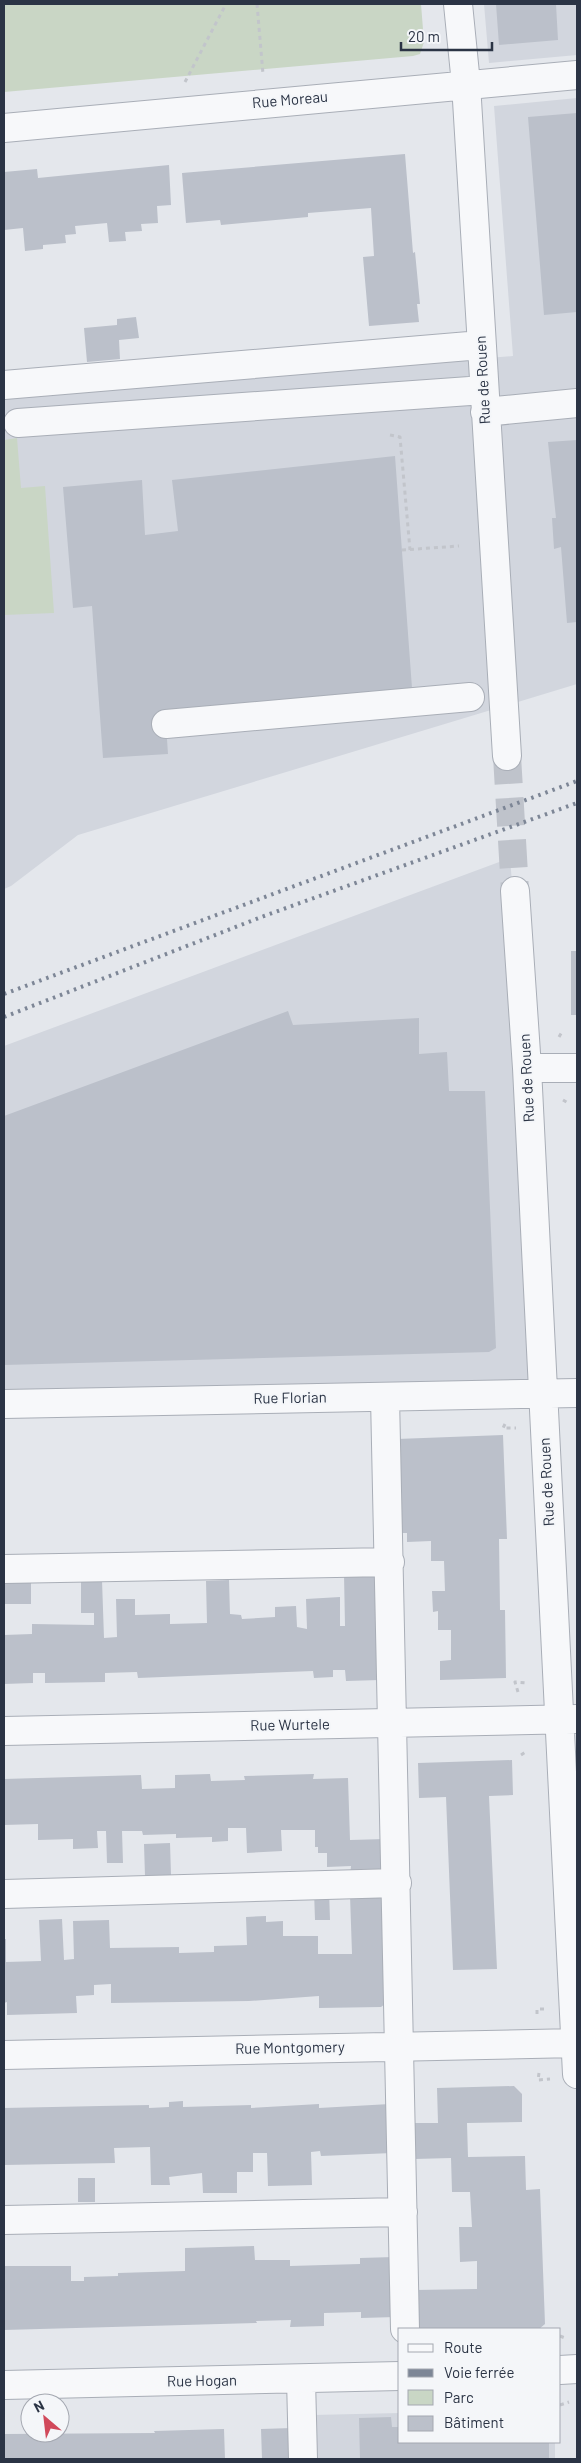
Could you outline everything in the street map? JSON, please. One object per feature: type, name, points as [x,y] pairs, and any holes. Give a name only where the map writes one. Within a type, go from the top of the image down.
[{"type":"street","name":"Rue de Rouen","points":[[458,4],[466,84],[506,756]]},
{"type":"street","name":"Rue Moreau","points":[[4,128],[577,75]]},
{"type":"street","points":[[4,385],[481,345]]},
{"type":"street","points":[[18,423],[484,401],[577,403]]},
{"type":"street","points":[[166,724],[470,697]]},
{"type":"street","name":"Rue de Rouen","points":[[515,891],[527,1068],[544,1395],[568,1719],[577,2074]]},
{"type":"street","points":[[527,1068],[577,1068]]},
{"type":"street","name":"Rue Florian","points":[[4,1404],[577,1393]]},
{"type":"street","points":[[385,1397],[397,1883],[399,2083],[404,2212],[405,2328]]},
{"type":"street","points":[[4,1569],[390,1562]]},
{"type":"street","name":"Rue Wurtele","points":[[4,1730],[568,1719]]},
{"type":"street","points":[[4,1894],[397,1883]]},
{"type":"street","name":"Rue Montgomery","points":[[4,2055],[577,2043]]},
{"type":"street","points":[[4,2220],[404,2212]]},
{"type":"street","points":[[561,2370],[577,2370]]},
{"type":"street","name":"Rue Hogan","points":[[4,2385],[398,2376]]},
{"type":"street","points":[[302,2379],[303,2459]]},
{"type":"path","points":[[185,82],[226,4]]},
{"type":"path","points":[[257,4],[263,74]]},
{"type":"path","points":[[390,435],[400,437],[410,550]]},
{"type":"path","points":[[402,550],[459,546]]},
{"type":"path","points":[[559,1036],[563,1030]]},
{"type":"path","points":[[563,1100],[568,1103]]},
{"type":"path","points":[[520,1700],[515,1682],[536,1684]]},
{"type":"path","points":[[521,1755],[528,1750]]},
{"type":"path","points":[[561,2336],[566,2338]]},
{"type":"path","points":[[561,2405],[569,2402]]},
{"type":"shaded area","points":[[484,4],[577,4],[577,55],[489,63]]},
{"type":"shaded area","points":[[577,98],[577,684],[78,835],[11,886],[4,889],[4,396],[513,356],[494,106]]},
{"type":"shaded area","points":[[510,858],[527,1068],[544,1395],[4,1409],[4,1046]]},
{"type":"shaded area","points":[[398,2413],[398,2443],[555,2443],[555,2459],[315,2459],[313,2415]]},
{"type":"green space","points":[[4,4],[421,4],[424,42],[420,54],[413,56],[4,92]]},
{"type":"green space","points":[[17,438],[21,488],[45,486],[54,613],[4,615],[4,440]]},
{"type":"building","points":[[496,4],[556,4],[558,40],[499,45]]},
{"type":"building","points":[[577,113],[577,312],[544,315],[528,117]]},
{"type":"building","points":[[405,154],[413,253],[415,252],[420,304],[417,304],[419,322],[369,326],[363,257],[374,256],[371,208],[308,213],[308,217],[221,225],[220,220],[186,223],[182,173]]},
{"type":"building","points":[[169,165],[171,205],[157,206],[158,223],[141,224],[142,231],[125,232],[126,241],[109,242],[107,223],[75,226],[76,234],[65,235],[66,243],[43,245],[43,249],[25,251],[23,228],[4,230],[4,172],[37,169],[38,178]]},
{"type":"building","points":[[136,317],[139,338],[119,340],[120,359],[87,362],[84,328],[117,325],[117,319]]},
{"type":"building","points":[[577,440],[577,622],[567,623],[561,547],[554,549],[552,518],[556,518],[548,442]]},
{"type":"building","points":[[395,456],[412,688],[165,710],[168,754],[103,758],[92,606],[73,608],[63,487],[142,480],[145,535],[178,531],[172,480]]},
{"type":"building","points":[[571,951],[577,951],[577,1015],[571,1015]]},
{"type":"building","points":[[288,1011],[293,1025],[419,1018],[419,1054],[447,1052],[449,1091],[485,1091],[496,1348],[489,1352],[4,1365],[4,1116]]},
{"type":"building","points":[[503,1435],[507,1539],[499,1539],[500,1610],[505,1610],[506,1678],[440,1680],[440,1661],[451,1660],[451,1630],[438,1630],[438,1611],[433,1612],[432,1591],[445,1591],[444,1561],[431,1561],[431,1541],[407,1542],[407,1533],[400,1533],[397,1439]]},
{"type":"building","points":[[378,1573],[380,1680],[346,1681],[345,1670],[333,1670],[333,1677],[314,1678],[313,1671],[138,1678],[137,1672],[105,1673],[105,1682],[45,1683],[45,1673],[33,1673],[33,1683],[4,1684],[4,1635],[32,1634],[32,1624],[94,1625],[94,1613],[81,1613],[81,1580],[102,1580],[104,1638],[117,1637],[116,1599],[135,1599],[135,1615],[170,1614],[170,1624],[207,1623],[206,1581],[229,1580],[230,1614],[241,1615],[242,1619],[275,1617],[275,1607],[296,1606],[297,1627],[307,1629],[306,1599],[340,1597],[340,1626],[345,1626],[344,1574]]},
{"type":"building","points":[[4,1577],[31,1577],[31,1604],[4,1604]]},
{"type":"building","points":[[512,1760],[513,1795],[489,1796],[497,1969],[453,1970],[446,1797],[419,1798],[418,1763]]},
{"type":"building","points":[[210,1774],[211,1781],[245,1780],[244,1776],[314,1774],[313,1779],[348,1778],[350,1840],[385,1839],[386,1876],[350,1876],[351,1866],[327,1867],[327,1853],[318,1853],[318,1847],[315,1847],[315,1830],[281,1830],[282,1851],[247,1853],[246,1828],[228,1828],[228,1841],[212,1842],[212,1837],[176,1838],[176,1834],[143,1835],[142,1831],[122,1831],[123,1863],[107,1863],[106,1831],[97,1831],[98,1848],[73,1849],[73,1839],[38,1840],[38,1824],[4,1825],[4,1779],[141,1775],[142,1789],[175,1788],[175,1775]]},
{"type":"building","points":[[170,1843],[171,1875],[145,1876],[144,1844]]},
{"type":"building","points":[[329,1890],[330,1920],[315,1920],[314,1891]]},
{"type":"building","points":[[386,1894],[389,2001],[381,2007],[319,2008],[319,1996],[249,2001],[111,2003],[111,1984],[94,1985],[94,1995],[76,1996],[77,2013],[7,2015],[7,2002],[4,2003],[4,1939],[6,1939],[6,1962],[41,1961],[39,1920],[62,1919],[64,1960],[74,1959],[73,1921],[109,1920],[110,1948],[179,1947],[179,1953],[214,1952],[214,1946],[247,1945],[246,1917],[266,1916],[266,1922],[283,1921],[283,1936],[318,1936],[318,1954],[352,1954],[350,1895]]},
{"type":"building","points":[[514,2086],[522,2094],[522,2122],[467,2123],[468,2157],[525,2156],[526,2190],[540,2189],[545,2324],[540,2328],[415,2328],[415,2290],[477,2289],[477,2261],[460,2262],[459,2227],[472,2227],[470,2192],[452,2192],[451,2158],[415,2159],[414,2123],[438,2123],[437,2088]]},
{"type":"building","points":[[183,2101],[183,2107],[251,2105],[251,2108],[319,2104],[319,2108],[390,2104],[392,2153],[321,2156],[320,2151],[311,2152],[312,2185],[268,2186],[267,2153],[253,2153],[253,2172],[237,2172],[237,2193],[203,2193],[202,2173],[169,2177],[170,2185],[151,2185],[150,2147],[114,2148],[115,2163],[4,2165],[4,2108],[149,2105],[149,2108],[169,2107],[169,2102]]},
{"type":"building","points":[[78,2178],[95,2178],[95,2202],[78,2202]]},
{"type":"building","points":[[254,2246],[255,2260],[290,2260],[290,2266],[360,2264],[360,2258],[394,2257],[396,2317],[361,2318],[361,2312],[324,2313],[324,2326],[290,2327],[291,2320],[256,2321],[257,2323],[4,2330],[4,2266],[71,2266],[71,2281],[84,2281],[84,2277],[118,2276],[118,2273],[185,2271],[185,2248]]},
{"type":"building","points":[[391,2417],[392,2427],[398,2427],[398,2443],[549,2443],[549,2459],[360,2459],[359,2418]]},
{"type":"building","points":[[292,2428],[293,2459],[262,2459],[261,2429]]},
{"type":"building","points":[[224,2429],[225,2459],[4,2459],[4,2434],[20,2434],[20,2443],[70,2443],[70,2434],[155,2433],[154,2431]]},
{"type":"tunnel","points":[[507,756],[515,891]]},
{"type":"railway","points":[[4,994],[577,781]]},
{"type":"railway","points":[[4,1017],[264,916],[577,803]]}]
